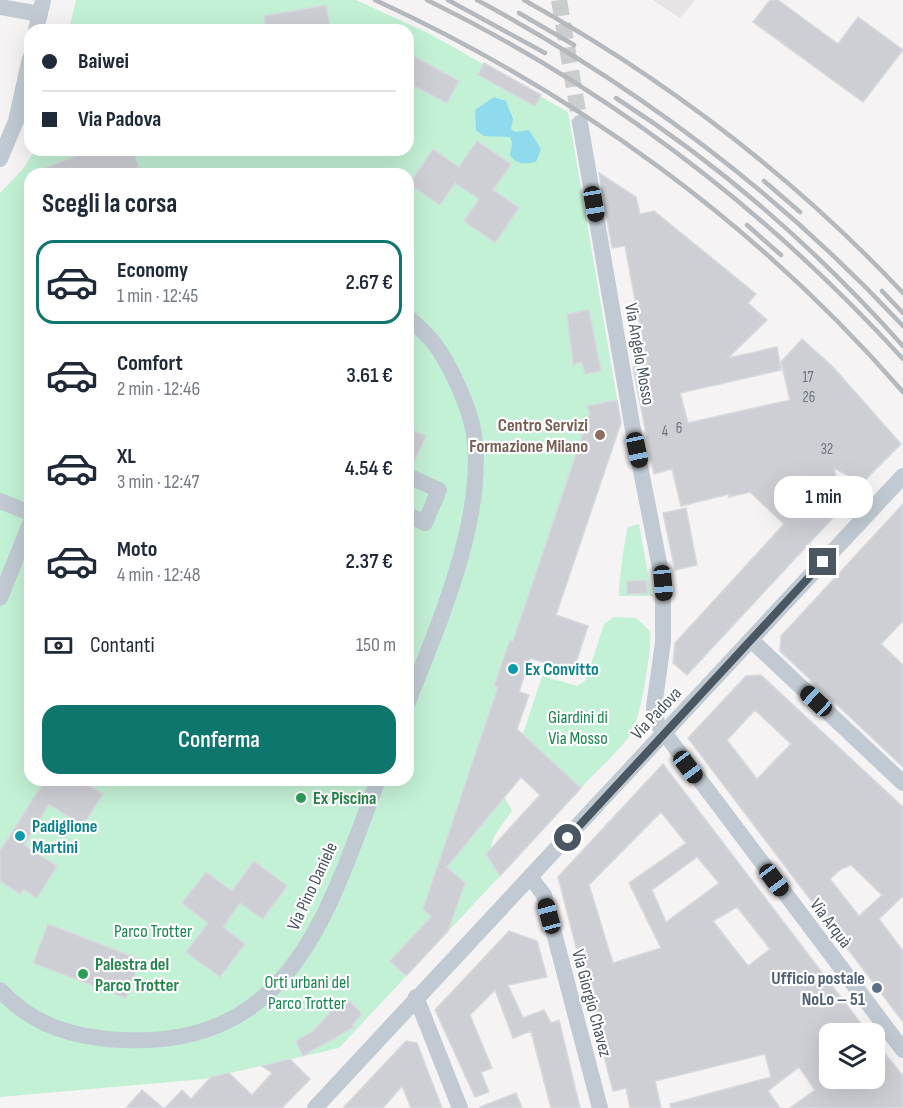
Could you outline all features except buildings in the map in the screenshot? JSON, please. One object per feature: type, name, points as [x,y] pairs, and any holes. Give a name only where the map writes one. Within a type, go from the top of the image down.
[{"type":"street","points":[[0,7],[40,15]]},
{"type":"street","points":[[0,159],[20,106],[24,87]]},
{"type":"street","name":"Via Angelo Mosso","points":[[580,123],[633,429],[663,583],[664,636],[654,707],[657,723],[663,734]]},
{"type":"street","points":[[414,322],[434,343],[465,406],[474,433],[477,470],[449,601],[414,672]]},
{"type":"street","name":"Via Padova","points":[[315,1108],[416,996],[531,878],[903,476]]},
{"type":"street","points":[[414,479],[439,490],[424,523],[414,518]]},
{"type":"street","points":[[0,501],[24,511]]},
{"type":"street","points":[[0,598],[24,539]]},
{"type":"street","points":[[751,640],[903,783]]},
{"type":"street","name":"Via Arquà","points":[[663,734],[903,1050]]},
{"type":"street","name":"Via Pino Daniele","points":[[0,990],[24,1011],[44,1024],[69,1033],[98,1039],[165,1038],[202,1031],[249,1010],[271,993],[286,976],[318,928],[376,786]]},
{"type":"street","name":"Via Giorgio Chavez","points":[[531,878],[544,895],[600,1108]]},
{"type":"street","points":[[416,996],[460,1108]]},
{"type":"shaded area","points":[[653,0],[695,0],[680,18]]},
{"type":"green space","name":"Parco Trotter","points":[[76,0],[356,0],[408,24],[70,24]]},
{"type":"green space","name":"Parco Trotter","points":[[414,27],[568,112],[621,422],[543,651],[533,649],[519,691],[529,695],[498,785],[512,811],[495,835],[491,849],[494,866],[500,876],[339,1048],[204,1079],[0,1097],[0,193],[23,169],[31,156],[414,156]]},
{"type":"green space","points":[[639,524],[652,596],[619,596],[628,527]]},
{"type":"green space","name":"Giardini di Via Mosso","points":[[614,617],[636,618],[650,631],[650,651],[645,682],[639,713],[632,732],[581,788],[523,734],[542,676],[577,686],[586,680],[604,624]]},
{"type":"water","points":[[494,97],[506,101],[513,119],[511,129],[515,132],[529,130],[541,149],[536,162],[515,161],[510,155],[512,143],[510,137],[484,136],[476,130],[475,110]]},
{"type":"tunnel","points":[[559,0],[580,123]]},
{"type":"railway","points":[[375,0],[450,37],[522,77],[592,121],[660,168],[725,219],[787,273],[847,331],[903,392]]},
{"type":"railway","points":[[427,0],[559,73],[622,113],[682,157],[741,203],[797,253],[851,304],[903,359]]},
{"type":"railway","points":[[448,0],[545,53]]},
{"type":"railway","points":[[477,0],[594,69],[704,145],[807,231],[903,326]]},
{"type":"railway","points":[[524,0],[627,62],[725,132],[817,209],[903,293]]},
{"type":"railway","points":[[519,13],[574,45]]},
{"type":"railway","points":[[616,98],[694,152],[768,212],[838,277],[903,346]]},
{"type":"railway","points":[[764,181],[800,212]]},
{"type":"railway","points":[[747,225],[781,255]]},
{"type":"railway","points":[[882,291],[903,313]]},
{"type":"place","name":"Centro Servizi Formazione Milano","points":[[600,435]]},
{"type":"place","name":"Ex Convitto","points":[[513,669]]},
{"type":"place","name":"Ex Piscina","points":[[301,798]]},
{"type":"place","name":"Padiglione Martini","points":[[20,836]]},
{"type":"place","name":"Palestra del Parco Trotter","points":[[83,974]]},
{"type":"place","name":"Ufficio postale NoLo – 51","points":[[877,988]]},
{"type":"route","points":[[568,838],[823,562]]},
{"type":"park label","name":"Orti urbani del Parco Trotter","points":[[307,992]]}]
